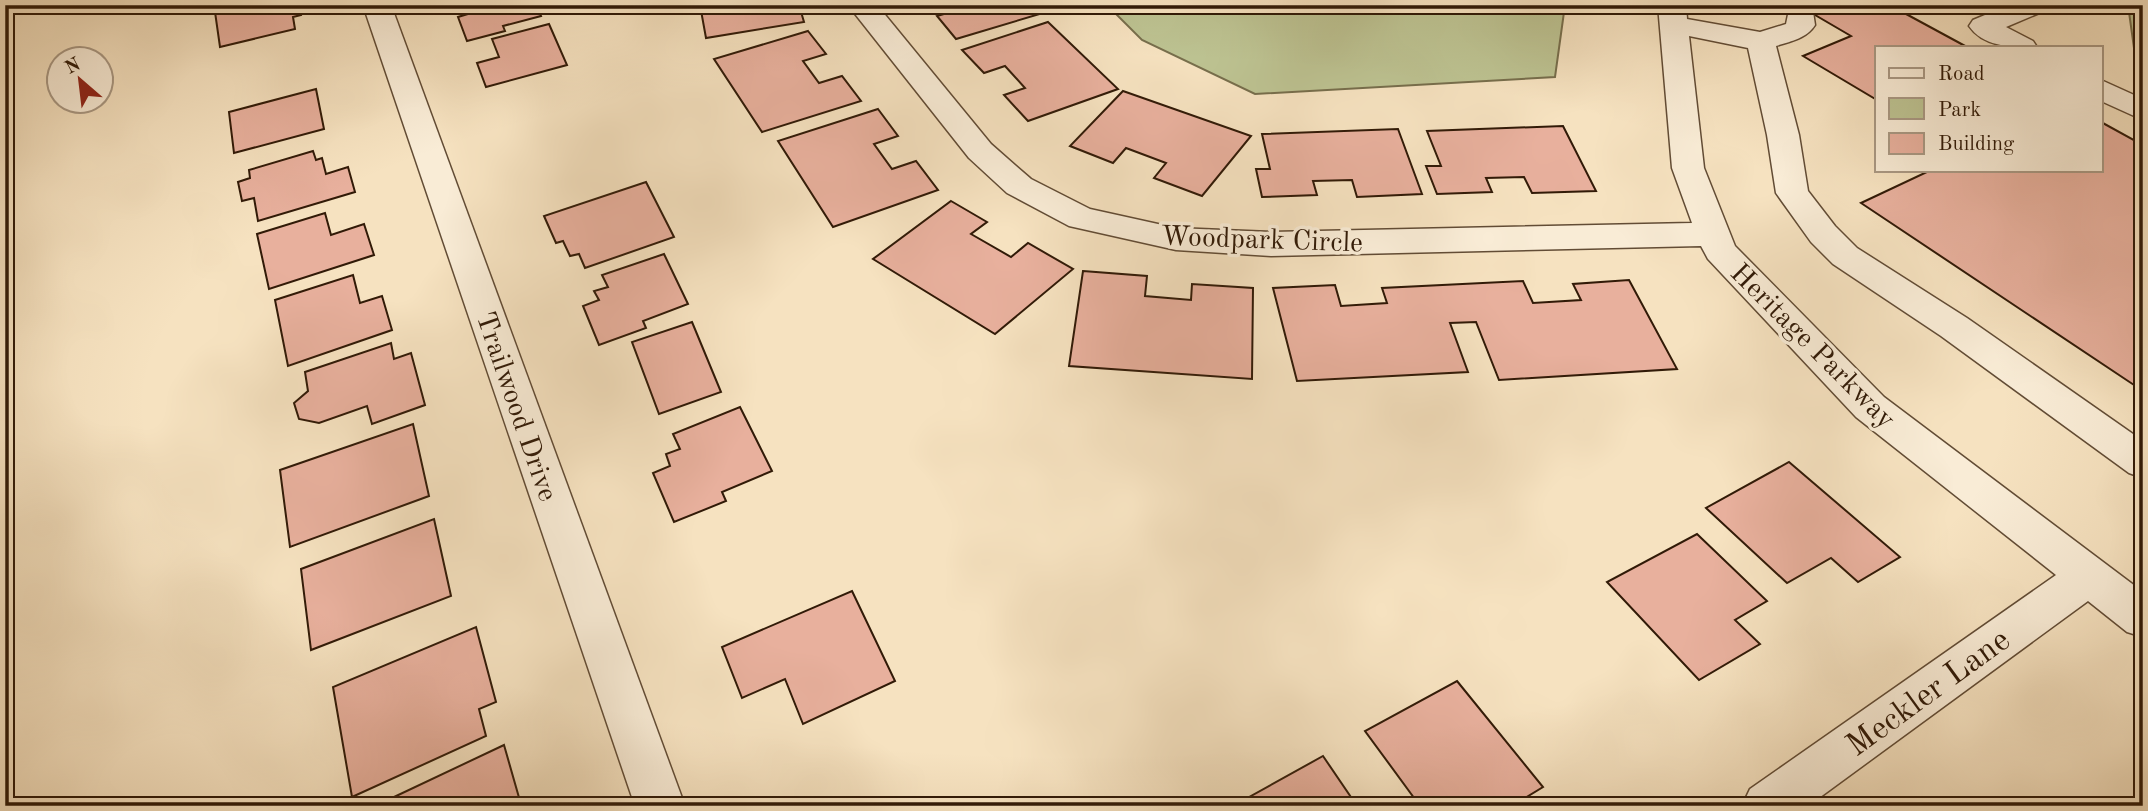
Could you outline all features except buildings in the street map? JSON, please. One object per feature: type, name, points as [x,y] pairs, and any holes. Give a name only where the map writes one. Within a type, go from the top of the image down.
[{"type":"street","name":"Trailwood Drive","points":[[377,5],[660,806]]},
{"type":"street","name":"Woodpark Circle","points":[[862,5],[980,151],[1019,186],[1081,218],[1176,239],[1271,244],[1713,234]]},
{"type":"street","points":[[2021,46],[1983,26],[2034,5]]},
{"type":"street","points":[[1673,15],[1758,42],[1797,30],[1801,25],[1801,9]]},
{"type":"street","name":"Heritage Parkway","points":[[1673,15],[1688,168],[1720,251],[1870,407],[2143,618]]},
{"type":"street","points":[[1758,42],[1765,59],[1783,135],[1792,193],[1823,234],[1845,256],[1954,327],[2143,462]]},
{"type":"street","points":[[2102,90],[2143,111]]},
{"type":"street","name":"Meckler Lane","points":[[1767,806],[2088,577]]},
{"type":"green space","points":[[1107,5],[1565,5],[1555,77],[1255,94],[1142,40]]},
{"type":"green space","points":[[2128,5],[2143,5],[2143,85],[2139,84]]}]
